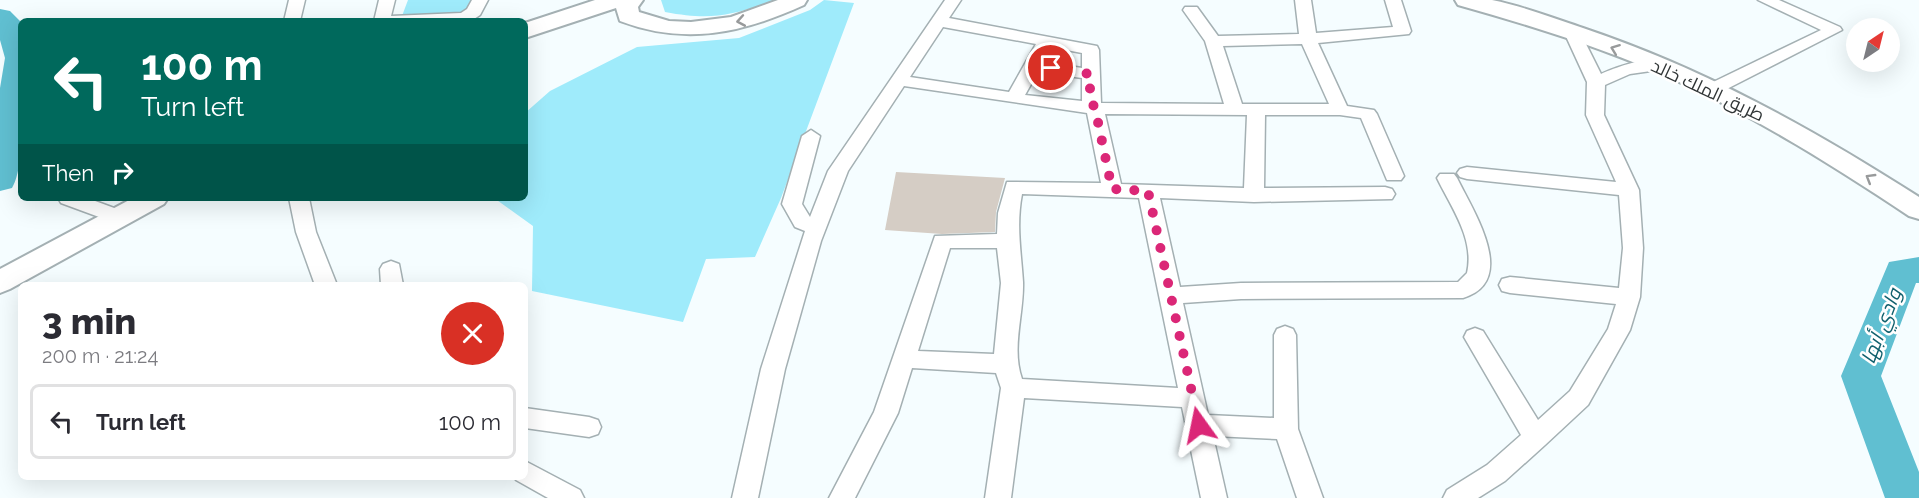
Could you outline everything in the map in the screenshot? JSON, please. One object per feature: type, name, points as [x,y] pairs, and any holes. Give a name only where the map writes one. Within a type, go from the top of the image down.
[{"type":"street","points":[[293,18],[297,0]]},
{"type":"street","points":[[384,18],[387,0]]},
{"type":"street","points":[[464,18],[474,12],[480,0]]},
{"type":"street","points":[[572,13],[593,0]]},
{"type":"street","points":[[528,30],[572,13],[620,0]]},
{"type":"street","points":[[632,0],[627,8],[628,16],[647,25],[699,28],[756,18],[796,0]]},
{"type":"street","points":[[745,498],[773,369],[816,228],[838,171],[953,0]]},
{"type":"street","points":[[1303,0],[1308,39],[1340,110]]},
{"type":"street","points":[[1213,41],[1308,39],[1403,31],[1393,0]]},
{"type":"street","points":[[1713,88],[1834,30],[1766,0]]},
{"type":"street","name":"طريق الملك خالد","points":[[1476,1],[1572,32],[1713,88],[1818,147],[1919,210]]},
{"type":"street","points":[[1191,10],[1213,41],[1235,110]]},
{"type":"street","points":[[940,21],[1090,50],[1090,100],[1095,108],[1112,189]]},
{"type":"street","points":[[1456,498],[1496,474],[1579,398],[1619,330],[1629,297],[1633,249],[1629,190],[1595,115],[1596,82],[1572,32]]},
{"type":"street","points":[[1014,98],[1046,42]]},
{"type":"street","points":[[1596,82],[1626,69],[1658,65]]},
{"type":"street","points":[[1032,66],[1090,74]]},
{"type":"street","points":[[898,80],[1095,108],[1340,110],[1368,114],[1390,185],[1254,195],[1112,189],[1014,188],[1008,213],[1007,241],[1012,283],[1005,364],[1013,388],[998,498]]},
{"type":"street","points":[[1254,195],[1256,111]]},
{"type":"street","points":[[811,136],[792,204],[802,222],[816,228]]},
{"type":"street","points":[[1172,296],[1241,291],[1463,290],[1474,280],[1479,270],[1481,257],[1457,175],[1629,190]]},
{"type":"street","points":[[1148,191],[1214,498]]},
{"type":"street","points":[[76,201],[117,217]]},
{"type":"street","points":[[0,282],[148,201]]},
{"type":"street","points":[[300,201],[306,232],[325,282]]},
{"type":"street","points":[[843,498],[886,413],[942,241],[1007,241]]},
{"type":"street","points":[[1510,285],[1629,297]]},
{"type":"street","points":[[1285,335],[1286,429],[1310,498]]},
{"type":"street","points":[[1475,337],[1536,438]]},
{"type":"street","points":[[903,358],[1005,364]]},
{"type":"street","points":[[1013,388],[1193,398]]},
{"type":"street","points":[[528,417],[589,427]]},
{"type":"street","points":[[1199,425],[1286,429]]},
{"type":"street","points":[[528,474],[571,498]]},
{"type":"shaded area","points":[[408,0],[473,0],[466,13],[402,16]]},
{"type":"shaded area","points":[[661,0],[777,0],[734,13],[696,16],[665,12]]},
{"type":"shaded area","points":[[824,0],[854,3],[781,198],[755,257],[706,259],[683,322],[532,291],[533,226],[498,201],[528,201],[528,110],[550,91],[637,47],[739,38],[810,10]]},
{"type":"building","points":[[896,172],[1005,178],[996,212],[995,232],[942,234],[885,230]]},
{"type":"waterway","name":"وادي أبها","points":[[0,17],[10,26],[18,52]]},
{"type":"waterway","name":"وادي أبها","points":[[0,180],[18,70]]},
{"type":"waterway","name":"وادي أبها","points":[[1907,498],[1861,376],[1902,271],[1919,270]]},
{"type":"route","points":[[1051,68],[1090,74],[1090,100],[1095,108],[1112,189],[1148,191],[1199,425]]}]
